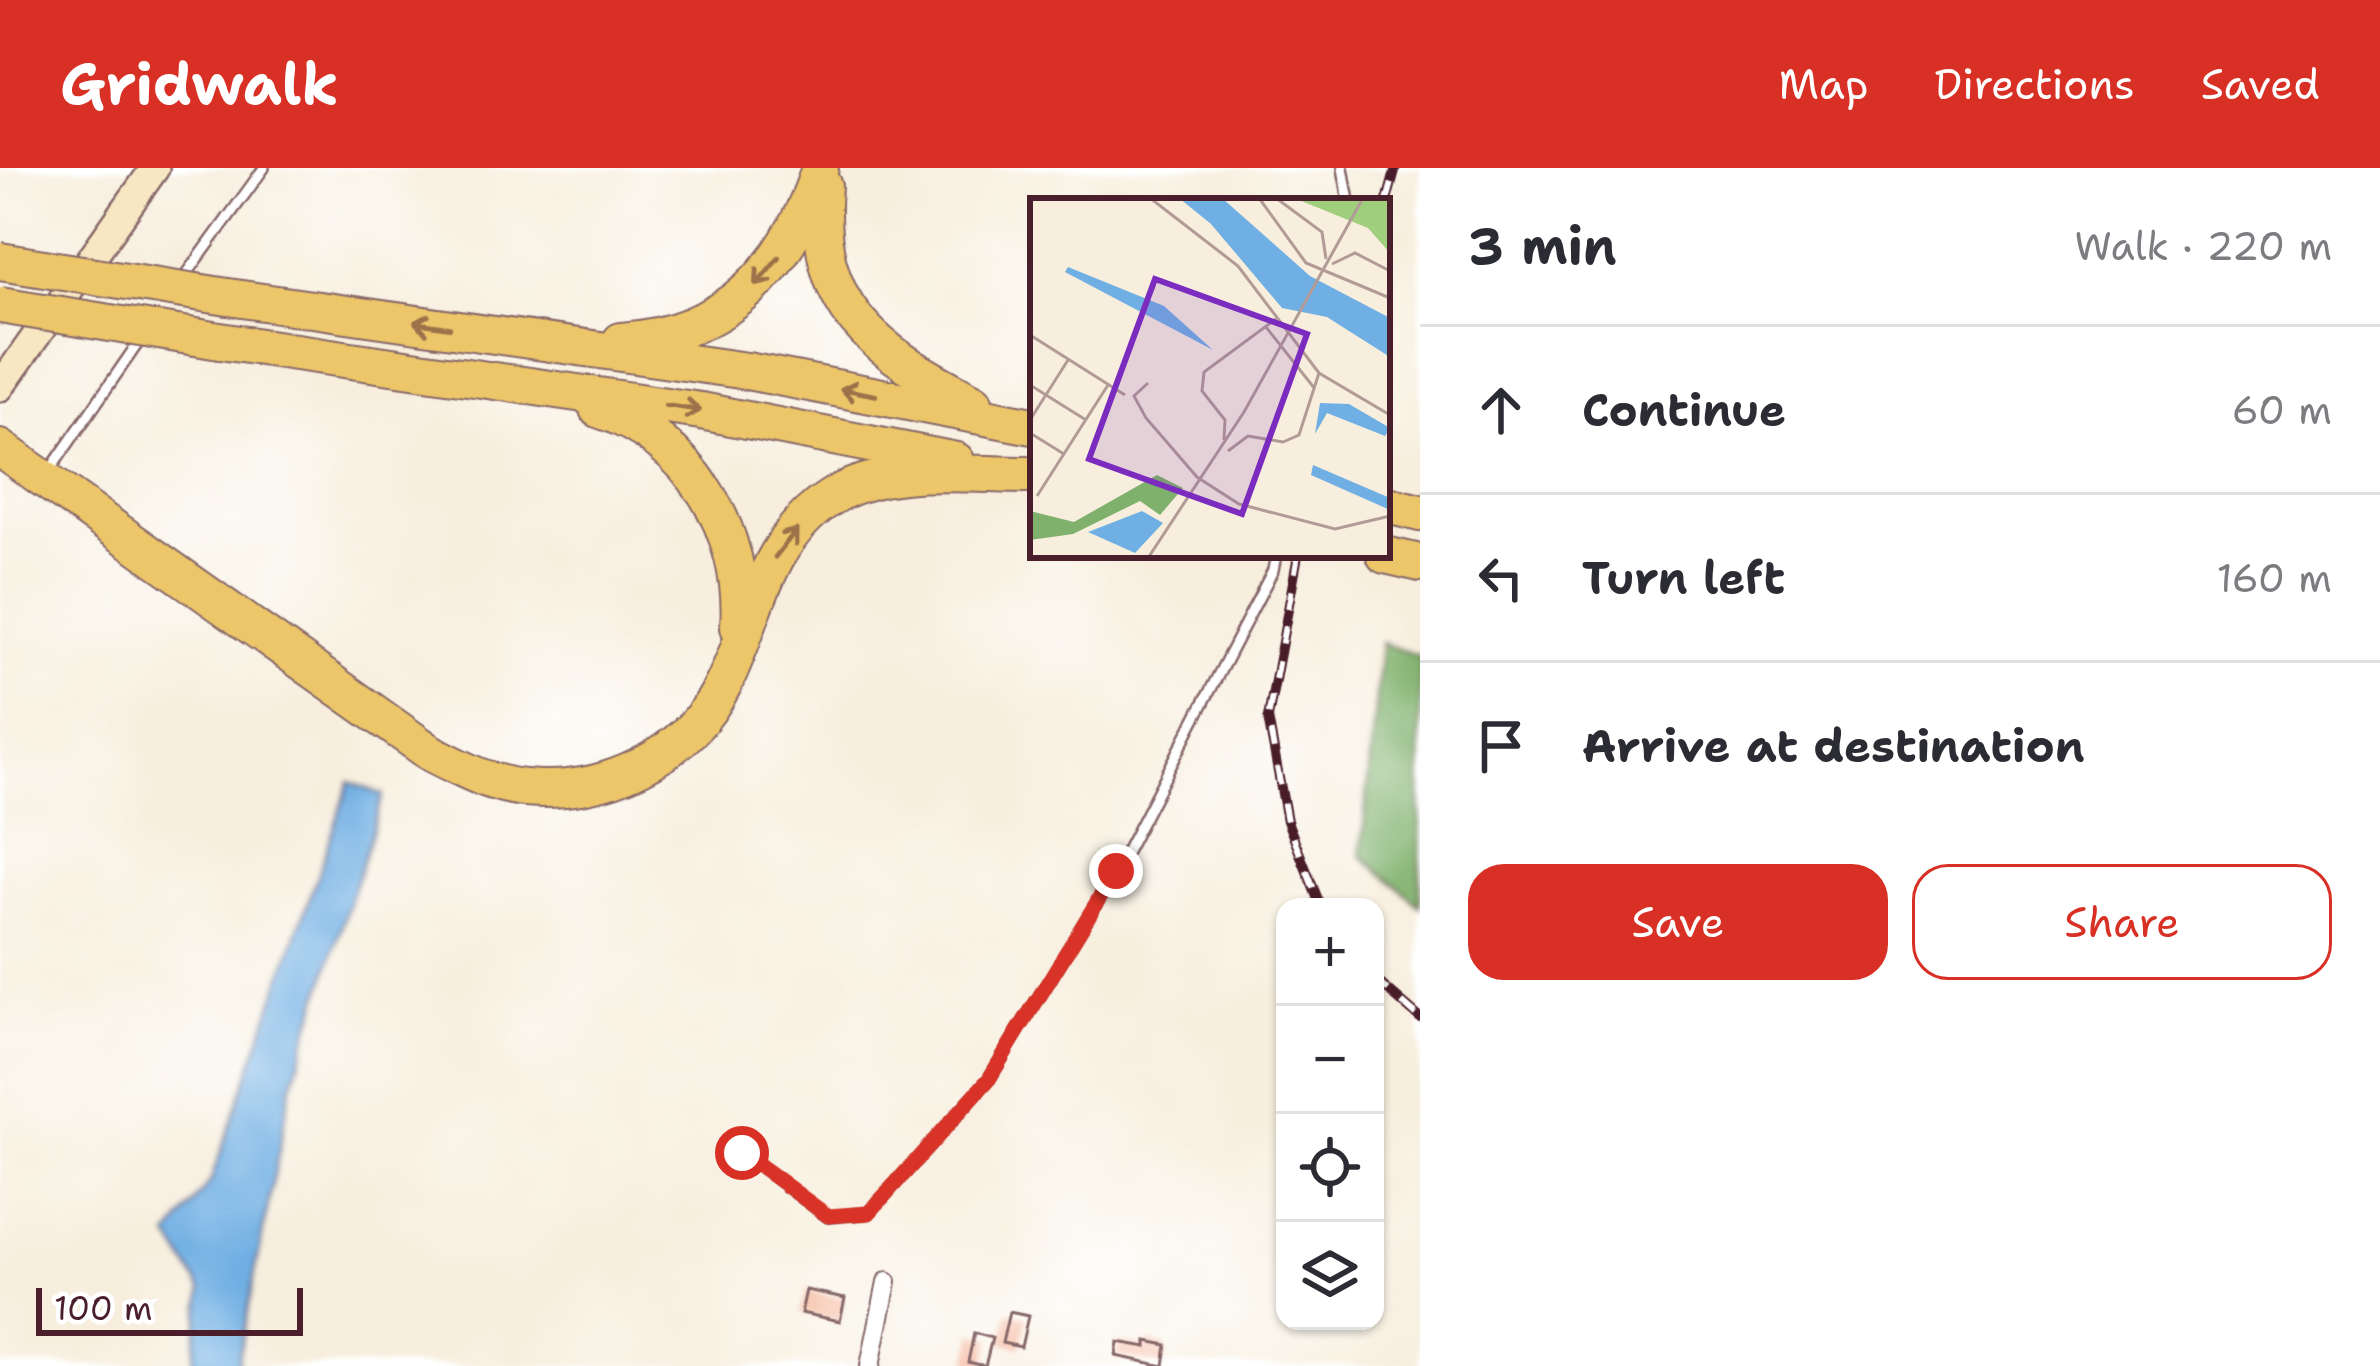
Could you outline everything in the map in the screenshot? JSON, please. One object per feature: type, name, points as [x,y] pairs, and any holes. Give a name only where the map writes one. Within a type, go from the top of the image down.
[{"type":"highway","points":[[514,336],[634,340],[684,328],[735,303],[775,265],[822,168]]},
{"type":"highway","points":[[822,168],[821,229],[829,269],[855,322],[914,371],[1024,424]]},
{"type":"highway","points":[[0,261],[747,371],[1024,424]]},
{"type":"highway","points":[[0,305],[701,411],[1030,476]]},
{"type":"highway","points":[[484,380],[627,420],[685,463],[713,502],[734,561],[740,610],[737,648]]},
{"type":"highway","points":[[0,448],[431,753],[480,778],[524,788],[568,787],[615,778],[662,756],[695,726],[722,687],[771,562],[788,538],[831,497],[873,480],[1030,476]]},
{"type":"highway","points":[[1390,506],[1420,513]]},
{"type":"highway","points":[[1390,556],[1420,563]]},
{"type":"street","points":[[0,387],[155,168]]},
{"type":"street","points":[[870,1366],[887,1282]]},
{"type":"lane","points":[[172,296],[264,168]]},
{"type":"lane","points":[[1343,168],[1348,198]]},
{"type":"lane","points":[[44,480],[159,314]]},
{"type":"lane","points":[[742,1153],[828,1216],[869,1213],[926,1150],[989,1079],[1116,871],[1275,558]]},
{"type":"green space","points":[[1381,643],[1420,656],[1420,906],[1361,855]]},
{"type":"water","points":[[350,782],[383,795],[291,1088],[237,1366],[192,1366],[203,1290],[170,1237],[211,1180]]},
{"type":"building","points":[[806,1290],[845,1298],[840,1321],[801,1313]]},
{"type":"building","points":[[1009,1312],[1028,1316],[1021,1347],[1002,1343]]},
{"type":"building","points":[[974,1333],[992,1338],[985,1366],[968,1362]]},
{"type":"building","points":[[1147,1341],[1167,1345],[1164,1366],[1116,1356],[1118,1342],[1147,1347]]},
{"type":"railway","points":[[1388,198],[1396,168]]},
{"type":"railway","points":[[1297,558],[1268,718],[1287,821],[1317,898]]},
{"type":"railway","points":[[1384,987],[1420,1018]]},
{"type":"route","points":[[742,1153],[828,1216],[869,1213],[989,1079],[1116,871]]}]
